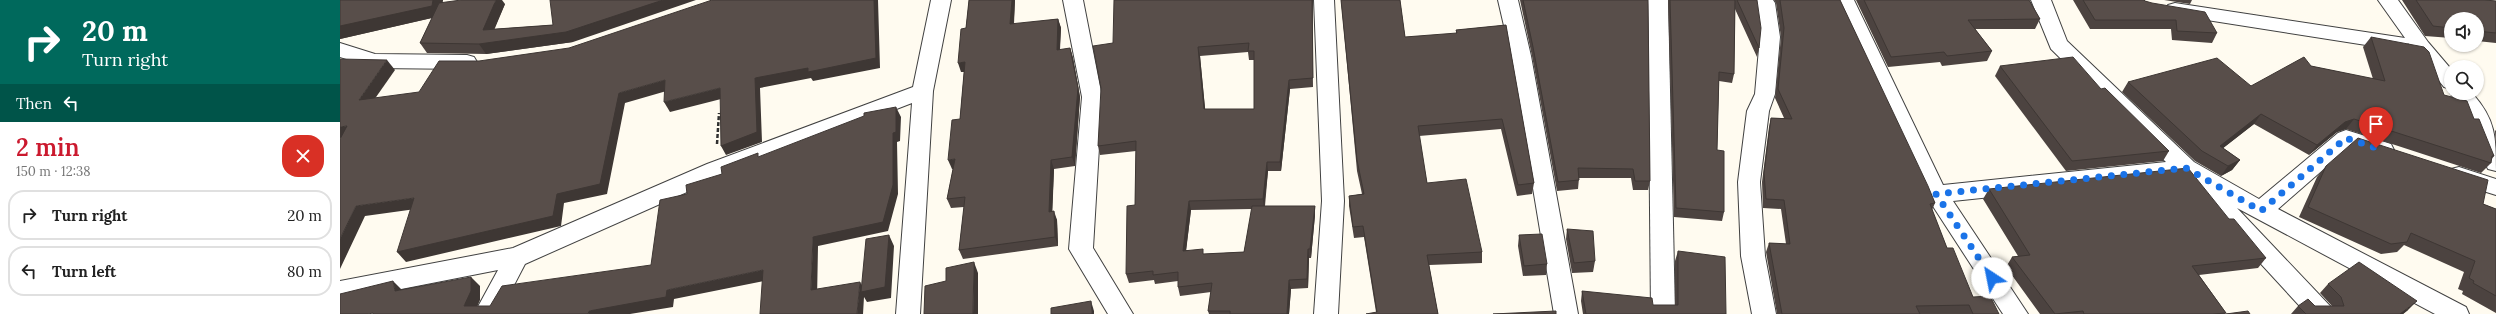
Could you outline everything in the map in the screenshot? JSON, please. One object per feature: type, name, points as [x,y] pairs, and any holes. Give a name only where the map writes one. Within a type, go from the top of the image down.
[{"type":"street","points":[[908,314],[923,91],[941,0]]},
{"type":"street","points":[[1073,0],[1092,97],[1081,249],[1121,314]]},
{"type":"street","points":[[1324,0],[1333,201],[1326,314]]},
{"type":"street","points":[[1508,0],[1524,71],[1566,314]]},
{"type":"street","points":[[1658,0],[1663,314]]},
{"type":"street","points":[[1844,0],[1936,194],[2016,314]]},
{"type":"street","points":[[2041,0],[2058,44],[2186,168],[2322,314]]},
{"type":"street","points":[[2388,0],[2421,47],[2444,74]]},
{"type":"street","points":[[1764,314],[1754,256],[1749,182],[1758,111],[1766,87],[1770,37],[1765,3]]},
{"type":"street","points":[[2154,6],[2421,47]]},
{"type":"street","points":[[340,50],[374,61],[486,62]]},
{"type":"street","points":[[340,291],[517,257],[715,170],[923,91]]},
{"type":"street","points":[[2466,100],[2474,109],[2496,163]]},
{"type":"street","points":[[2261,211],[2346,138],[2406,157]]},
{"type":"street","points":[[2436,167],[2496,187]]},
{"type":"street","points":[[1936,194],[2186,168],[2261,211],[2457,314]]},
{"type":"street","points":[[486,314],[517,257]]},
{"type":"building","points":[[340,0],[433,0],[432,6],[340,26]]},
{"type":"building","points":[[461,0],[496,0],[483,30],[553,25],[550,0],[663,0],[566,32],[479,44],[420,43],[439,3]]},
{"type":"building","points":[[712,0],[874,0],[876,58],[808,72],[808,68],[755,78],[757,132],[721,146],[720,88],[664,102],[665,80],[619,93],[600,184],[557,194],[553,216],[397,252],[414,198],[356,206],[340,239],[340,139],[347,126],[340,127],[340,59],[387,60],[359,100],[419,92],[439,61],[479,61],[569,48]]},
{"type":"building","points":[[969,0],[1012,0],[1010,24],[1058,19],[1057,50],[1070,48],[1078,88],[1072,157],[1051,160],[1049,212],[1054,211],[1055,237],[959,250],[965,197],[947,199],[955,159],[948,160],[952,120],[960,119],[965,62],[958,63],[961,29],[966,28]]},
{"type":"building","points":[[1114,0],[1312,0],[1313,78],[1289,80],[1280,162],[1267,162],[1263,199],[1189,201],[1183,251],[1203,249],[1203,254],[1244,252],[1252,206],[1315,206],[1310,249],[1308,249],[1307,279],[1289,280],[1287,314],[1230,314],[1230,311],[1208,311],[1212,283],[1178,287],[1178,272],[1153,275],[1153,271],[1126,274],[1127,206],[1135,205],[1136,141],[1098,146],[1101,88],[1093,46],[1113,43]],"holes":[[[1249,43],[1248,51],[1254,51],[1254,109],[1204,109],[1198,47]]]},
{"type":"building","points":[[1341,0],[1400,0],[1405,37],[1457,33],[1456,30],[1506,25],[1534,183],[1518,185],[1502,119],[1418,126],[1427,183],[1466,179],[1482,252],[1427,255],[1438,314],[1366,314],[1377,312],[1363,226],[1353,227],[1349,196],[1364,194],[1357,160]]},
{"type":"building","points":[[1523,0],[1648,0],[1650,181],[1635,181],[1633,169],[1578,168],[1579,180],[1558,182]]},
{"type":"building","points":[[1670,0],[1735,0],[1734,74],[1719,72],[1717,150],[1724,151],[1724,212],[1676,208]]},
{"type":"building","points":[[1737,0],[1757,0],[1761,28],[1759,48]]},
{"type":"building","points":[[1780,0],[1840,0],[1928,186],[1935,203],[1930,204],[1947,248],[1953,248],[1973,297],[1990,296],[1999,314],[1973,314],[1969,305],[1916,306],[1920,314],[1782,314],[1769,243],[1790,244],[1784,200],[1766,199],[1764,173],[1771,118],[1792,119],[1778,89],[1784,28]]},
{"type":"building","points":[[1864,0],[2029,0],[2040,19],[1968,20],[1992,51],[1947,56],[1944,52],[1891,57]]},
{"type":"building","points":[[2083,0],[2144,0],[2152,3],[2205,12],[2217,33],[2177,31],[2176,20],[2095,20]]},
{"type":"building","points":[[2416,0],[2496,1],[2496,33],[2484,32],[2484,12],[2444,12],[2444,27],[2433,26]]},
{"type":"building","points":[[2371,37],[2424,47],[2429,52],[2444,95],[2444,100],[2467,101],[2474,119],[2479,119],[2494,156],[2492,156],[2491,163],[2354,119],[2345,122],[2317,145],[2261,114],[2220,146],[2240,160],[2228,166],[2202,151],[2128,82],[2217,58],[2251,86],[2304,57],[2311,66],[2385,81]]},
{"type":"building","points":[[2073,57],[2101,89],[2105,88],[2169,151],[2072,161],[2000,66]]},
{"type":"building","points":[[896,107],[896,132],[893,133],[893,185],[883,222],[813,237],[811,290],[860,282],[857,314],[760,314],[763,270],[667,290],[666,297],[589,311],[588,314],[340,314],[340,294],[393,281],[395,291],[471,277],[471,291],[464,306],[490,306],[502,286],[651,265],[660,200],[687,194],[686,185],[722,174],[721,167],[758,153],[758,157],[864,116],[864,113]]},
{"type":"building","points":[[2358,138],[2488,180],[2483,204],[2496,209],[2496,296],[2473,283],[2474,281],[2469,278],[2475,261],[2411,233],[2407,242],[2391,244],[2308,207],[2326,166]]},
{"type":"building","points":[[2188,168],[2229,219],[2234,219],[2266,258],[2192,266],[2226,313],[2084,314],[2083,311],[2055,314],[2012,257],[2030,255],[1989,189]]},
{"type":"building","points":[[1567,229],[1593,231],[1595,261],[1574,263]]},
{"type":"building","points":[[1542,234],[1547,264],[1524,266],[1519,235]]},
{"type":"building","points":[[889,235],[885,287],[861,292],[866,239]]},
{"type":"building","points":[[1678,251],[1725,257],[1726,314],[1586,314],[1582,291],[1652,298],[1653,305],[1678,305]]},
{"type":"building","points":[[974,262],[973,314],[924,314],[925,286],[946,281],[946,268]]},
{"type":"building","points":[[2359,262],[2417,301],[2400,314],[2306,314],[2298,306],[2308,299],[2315,306],[2344,306],[2341,297],[2328,284]]},
{"type":"building","points":[[1091,301],[1092,314],[1051,314],[1051,308]]},
{"type":"building","points":[[1556,311],[1556,314],[1493,314]]},
{"type":"building","points":[[2248,311],[2250,314],[2226,314]]},
{"type":"route","points":[[1992,278],[1936,194],[2186,168],[2261,211],[2346,138],[2376,148]]}]
